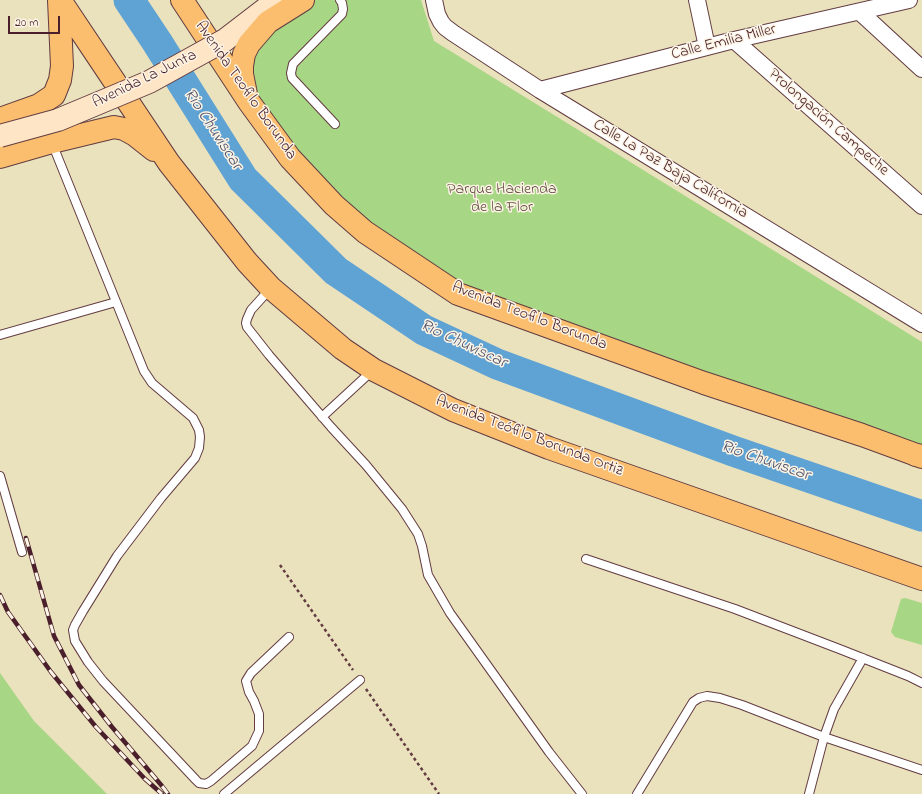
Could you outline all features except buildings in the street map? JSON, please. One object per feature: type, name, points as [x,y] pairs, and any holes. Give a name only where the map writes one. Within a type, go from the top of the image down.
[{"type":"main road","points":[[0,119],[39,105],[54,95],[60,80],[62,66],[60,0]]},
{"type":"main road","name":"Avenida Teófilo Borunda Ortiz","points":[[60,0],[169,163],[247,262],[271,288],[343,349],[374,370],[453,410],[549,448],[922,579]]},
{"type":"main road","name":"Avenida Teofilo Borunda","points":[[182,0],[249,102],[290,158],[334,205],[364,232],[458,294],[704,383],[862,435],[920,456]]},
{"type":"main road","name":"Avenida La Junta","points":[[0,136],[58,120],[149,82],[225,40],[277,0]]},
{"type":"main road","points":[[249,102],[242,74],[244,54],[249,44],[268,22],[303,0]]},
{"type":"main road","points":[[0,157],[52,142],[114,127],[124,129],[135,135],[169,163]]},
{"type":"street","name":"Calle La Paz Baja California","points":[[434,0],[437,14],[444,27],[453,33],[540,90],[922,324]]},
{"type":"street","points":[[697,0],[707,47]]},
{"type":"street","name":"Calle Emilia Miller","points":[[540,90],[734,40],[909,0]]},
{"type":"street","points":[[860,12],[922,69]]},
{"type":"street","name":"Prolongación Campeche","points":[[734,40],[922,206]]},
{"type":"lane","points":[[335,124],[292,78],[291,73],[293,64],[342,14],[343,9],[340,0]]},
{"type":"lane","points":[[52,142],[147,378],[197,423],[200,437],[199,448],[195,458],[161,498],[117,556],[75,625],[73,630],[75,642],[103,681],[196,780],[200,783],[206,784],[252,746],[258,731],[260,714],[249,692],[246,681],[251,673],[289,637]]},
{"type":"lane","points":[[271,288],[251,310],[246,323],[247,327],[269,355],[322,417],[366,465],[402,509],[418,534],[428,574],[450,613],[549,752],[582,794]]},
{"type":"lane","points":[[0,335],[116,302]]},
{"type":"lane","points":[[322,417],[374,370]]},
{"type":"lane","points":[[0,476],[22,552]]},
{"type":"lane","points":[[586,559],[734,610],[863,658],[922,683]]},
{"type":"lane","points":[[809,794],[824,737],[834,709],[863,658]]},
{"type":"lane","points":[[224,794],[360,680]]},
{"type":"lane","points":[[637,794],[693,702],[707,696],[720,698],[742,705],[824,737],[922,770]]},
{"type":"green space","name":"Parque Hacienda de la Flor","points":[[301,0],[421,0],[434,41],[922,342],[922,449],[459,289],[333,200],[250,100],[251,45]]},
{"type":"green space","points":[[905,598],[922,603],[922,645],[895,637],[891,632],[901,599]]},
{"type":"green space","points":[[0,673],[34,721],[107,794],[0,794]]},
{"type":"waterway","name":"Rio Chuviscar","points":[[129,0],[243,179],[336,271],[424,330],[497,364],[733,451],[922,516]]},
{"type":"railway","points":[[26,538],[54,636],[79,685],[168,794]]},
{"type":"railway","points":[[0,595],[8,612],[51,672],[96,727],[145,779],[162,794]]}]
